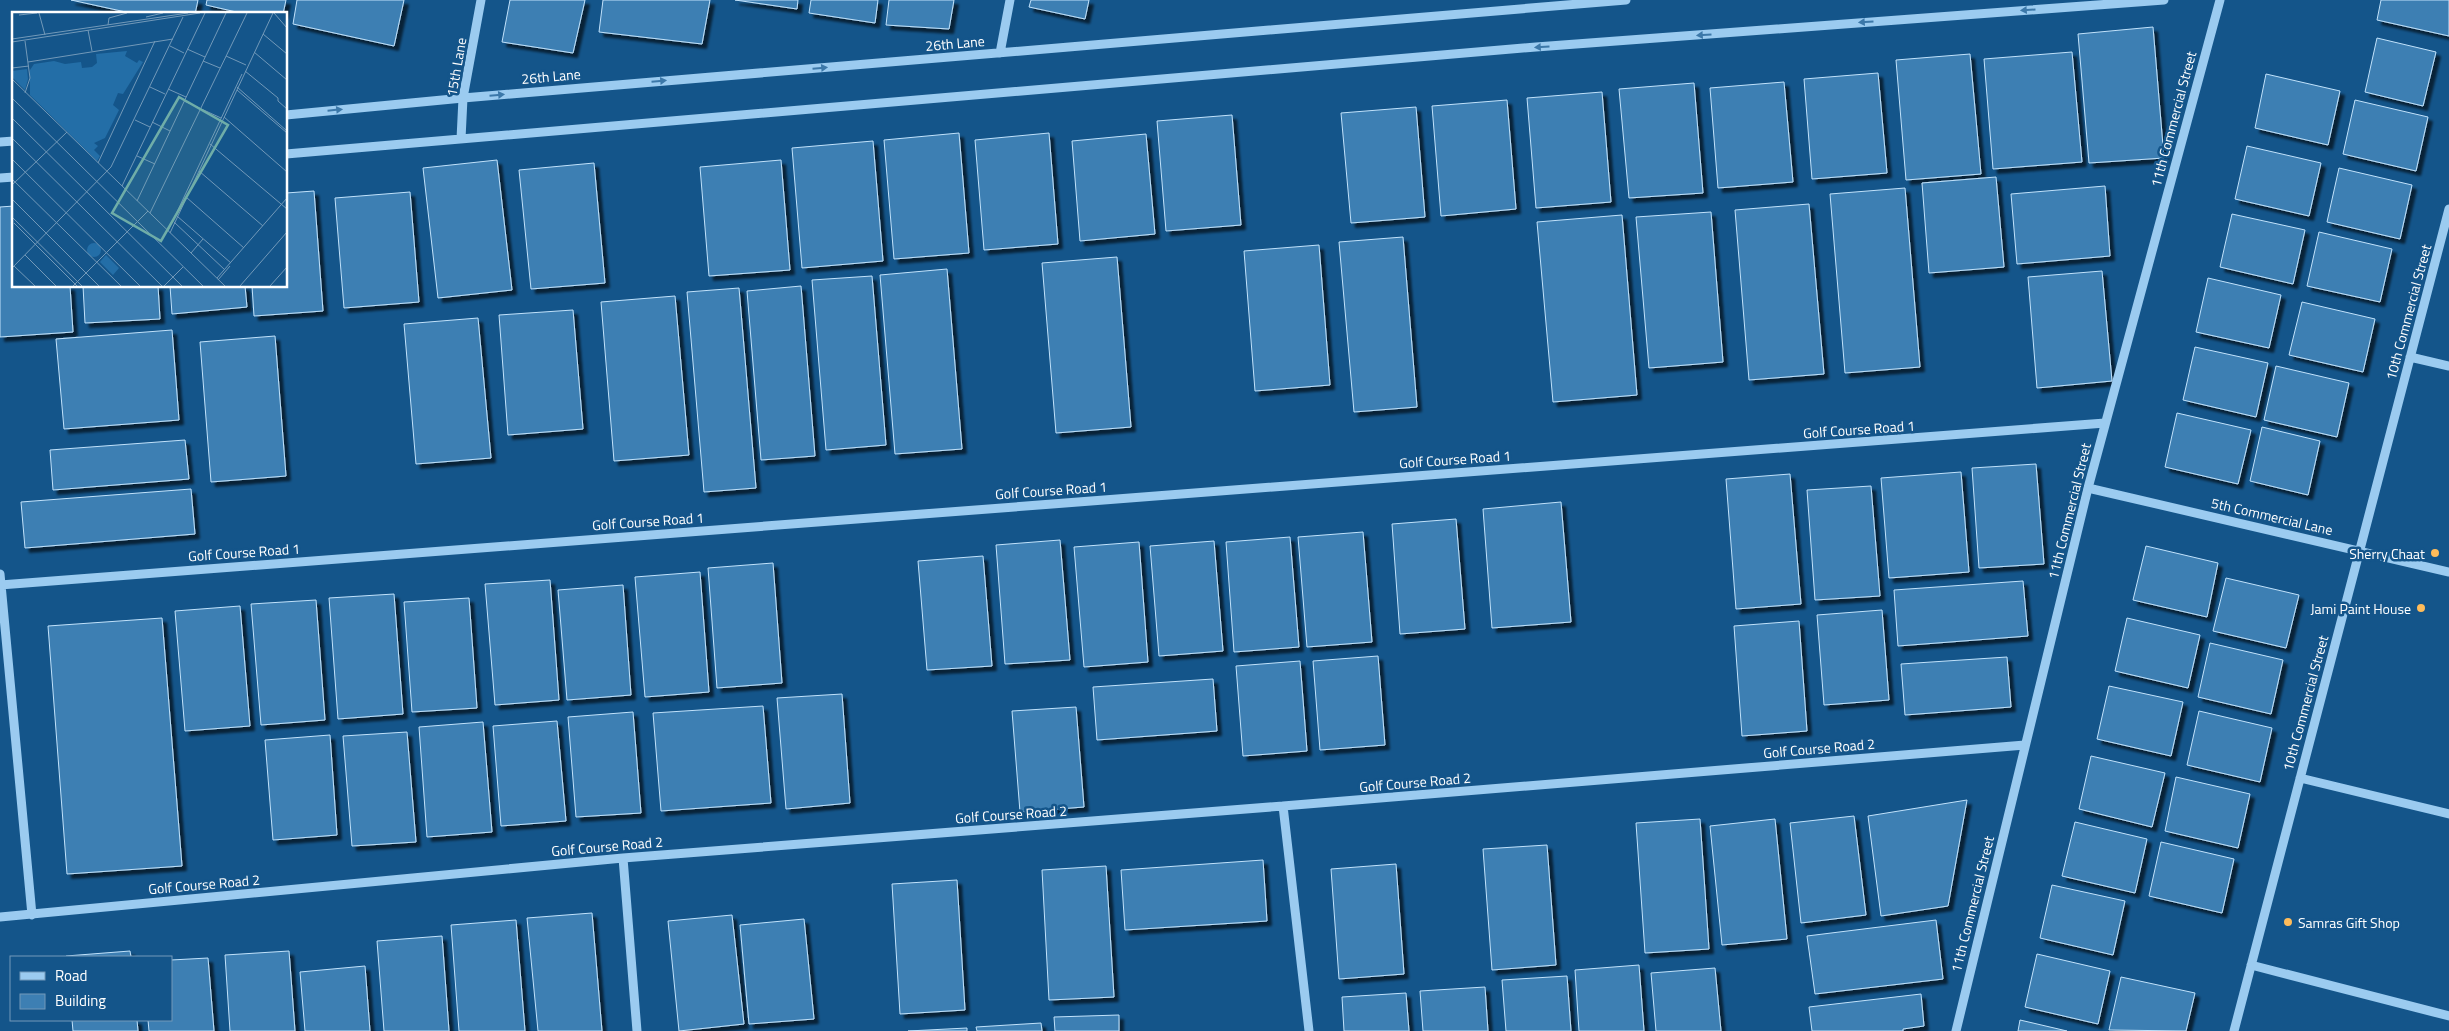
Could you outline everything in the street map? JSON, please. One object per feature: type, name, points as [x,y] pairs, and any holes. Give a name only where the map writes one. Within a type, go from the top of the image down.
[{"type":"street","name":"15th Lane","points":[[461,139],[464,98],[482,0]]},
{"type":"street","points":[[1000,53],[1010,0]]},
{"type":"street","name":"26th Lane","points":[[288,115],[464,98],[1000,53],[1527,4],[1626,0]]},
{"type":"street","points":[[288,154],[1536,47],[2164,0]]},
{"type":"street","name":"11th Commercial Street","points":[[1956,1031],[2088,488],[2220,0]]},
{"type":"street","name":"10th Commercial Street","points":[[2234,1031],[2449,209]]},
{"type":"street","points":[[2410,357],[2449,366]]},
{"type":"street","name":"Golf Course Road 1","points":[[1,585],[2105,424]]},
{"type":"street","name":"5th Commercial Lane","points":[[2088,488],[2449,572]]},
{"type":"street","points":[[0,574],[32,915]]},
{"type":"street","name":"Golf Course Road 2","points":[[0,917],[623,858],[2025,745]]},
{"type":"street","points":[[2300,778],[2449,814]]},
{"type":"street","points":[[1283,806],[1309,1031]]},
{"type":"street","points":[[623,858],[637,1031]]},
{"type":"street","points":[[2251,965],[2449,1016]]},
{"type":"building","points":[[71,0],[198,0],[195,12],[126,12]]},
{"type":"building","points":[[207,0],[286,0],[283,12],[236,12],[206,5]]},
{"type":"building","points":[[297,0],[404,0],[394,46],[293,24]]},
{"type":"building","points":[[510,0],[585,0],[573,53],[502,42]]},
{"type":"building","points":[[603,0],[710,0],[702,44],[599,32]]},
{"type":"building","points":[[735,0],[798,0],[797,9]]},
{"type":"building","points":[[811,0],[878,0],[875,23],[809,13]]},
{"type":"building","points":[[889,0],[954,0],[949,29],[886,25]]},
{"type":"building","points":[[1031,0],[1089,0],[1085,19],[1029,7]]},
{"type":"building","points":[[2381,0],[2449,0],[2449,36],[2377,20]]},
{"type":"building","points":[[2153,27],[2164,158],[2089,163],[2078,34]]},
{"type":"building","points":[[2377,38],[2436,52],[2423,106],[2365,92]]},
{"type":"building","points":[[2072,52],[2082,162],[1993,169],[1984,59]]},
{"type":"building","points":[[1970,54],[1981,174],[1906,180],[1896,60]]},
{"type":"building","points":[[1878,73],[1887,173],[1812,179],[1804,79]]},
{"type":"building","points":[[2266,74],[2340,91],[2328,145],[2255,128]]},
{"type":"building","points":[[1784,82],[1793,182],[1718,188],[1710,88]]},
{"type":"building","points":[[1694,83],[1703,193],[1629,198],[1619,89]]},
{"type":"building","points":[[1602,92],[1611,202],[1536,208],[1527,98]]},
{"type":"building","points":[[1507,100],[1516,209],[1441,216],[1432,106]]},
{"type":"building","points":[[2355,100],[2428,117],[2416,171],[2343,154]]},
{"type":"building","points":[[1416,107],[1425,217],[1351,223],[1341,113]]},
{"type":"building","points":[[1232,115],[1241,225],[1166,231],[1157,121]]},
{"type":"building","points":[[959,133],[969,253],[894,259],[884,140]]},
{"type":"building","points":[[1049,133],[1058,244],[984,250],[975,140]]},
{"type":"building","points":[[1146,134],[1155,234],[1080,241],[1072,141]]},
{"type":"building","points":[[873,141],[883,261],[802,268],[792,148]]},
{"type":"building","points":[[2247,146],[2321,163],[2309,216],[2235,199]]},
{"type":"building","points":[[497,160],[512,290],[438,298],[423,168]]},
{"type":"building","points":[[781,160],[790,270],[709,276],[700,167]]},
{"type":"building","points":[[594,163],[605,283],[531,289],[519,170]]},
{"type":"building","points":[[2339,168],[2412,185],[2400,239],[2327,222]]},
{"type":"building","points":[[1996,177],[2004,267],[1929,273],[1922,183]]},
{"type":"building","points":[[2105,186],[2110,256],[2017,264],[2011,194]]},
{"type":"building","points":[[1905,188],[1920,367],[1845,373],[1830,194]]},
{"type":"building","points":[[314,191],[323,311],[254,316],[252,288],[288,288],[288,193]]},
{"type":"building","points":[[410,192],[419,302],[344,308],[335,198]]},
{"type":"building","points":[[1809,204],[1824,374],[1749,380],[1735,210]]},
{"type":"building","points":[[12,206],[12,288],[70,288],[73,332],[0,337],[0,207]]},
{"type":"building","points":[[1711,212],[1723,362],[1649,368],[1636,217]]},
{"type":"building","points":[[2232,214],[2305,230],[2293,284],[2220,267]]},
{"type":"building","points":[[1622,215],[1637,395],[1553,402],[1537,222]]},
{"type":"building","points":[[2319,232],[2392,249],[2380,302],[2307,286]]},
{"type":"building","points":[[1403,237],[1417,407],[1354,412],[1339,242]]},
{"type":"building","points":[[1319,245],[1330,385],[1255,391],[1244,251]]},
{"type":"building","points":[[1117,257],[1131,427],[1056,433],[1042,263]]},
{"type":"building","points":[[947,269],[962,449],[895,454],[880,275]]},
{"type":"building","points":[[2102,271],[2112,381],[2037,388],[2028,277]]},
{"type":"building","points":[[872,276],[886,445],[826,450],[812,280]]},
{"type":"building","points":[[2208,278],[2281,295],[2269,348],[2196,332]]},
{"type":"building","points":[[801,286],[815,456],[761,460],[747,291]]},
{"type":"building","points":[[83,288],[158,288],[160,319],[85,323]]},
{"type":"building","points":[[170,288],[245,288],[247,307],[172,314]]},
{"type":"building","points":[[739,288],[756,488],[704,492],[687,292]]},
{"type":"building","points":[[675,296],[689,455],[614,461],[601,302]]},
{"type":"building","points":[[2302,302],[2375,319],[2363,372],[2289,355]]},
{"type":"building","points":[[573,310],[583,429],[508,435],[499,315]]},
{"type":"building","points":[[478,318],[491,458],[416,464],[404,324]]},
{"type":"building","points":[[172,330],[179,420],[64,429],[56,339]]},
{"type":"building","points":[[275,336],[286,476],[211,482],[200,342]]},
{"type":"building","points":[[2195,347],[2268,363],[2256,417],[2183,400]]},
{"type":"building","points":[[2276,366],[2349,383],[2337,437],[2264,420]]},
{"type":"building","points":[[2177,413],[2251,430],[2238,484],[2165,467]]},
{"type":"building","points":[[2262,427],[2320,441],[2308,495],[2250,481]]},
{"type":"building","points":[[185,440],[189,479],[53,490],[50,450]]},
{"type":"building","points":[[2036,464],[2044,564],[1979,568],[1972,468]]},
{"type":"building","points":[[1961,472],[1969,572],[1889,578],[1881,478]]},
{"type":"building","points":[[1790,474],[1801,604],[1736,609],[1726,479]]},
{"type":"building","points":[[1871,486],[1880,596],[1815,600],[1807,490]]},
{"type":"building","points":[[191,489],[195,534],[25,548],[21,502]]},
{"type":"building","points":[[1561,502],[1571,622],[1492,628],[1483,509]]},
{"type":"building","points":[[1456,519],[1465,629],[1400,634],[1392,524]]},
{"type":"building","points":[[1363,532],[1372,642],[1307,647],[1298,537]]},
{"type":"building","points":[[1290,537],[1299,647],[1234,652],[1226,542]]},
{"type":"building","points":[[1060,540],[1070,660],[1005,664],[996,545]]},
{"type":"building","points":[[1214,541],[1223,651],[1159,656],[1150,546]]},
{"type":"building","points":[[1139,542],[1148,662],[1084,667],[1074,547]]},
{"type":"building","points":[[2146,546],[2218,563],[2207,617],[2133,600]]},
{"type":"building","points":[[983,556],[992,666],[927,670],[918,561]]},
{"type":"building","points":[[773,563],[782,683],[717,688],[708,568]]},
{"type":"building","points":[[700,572],[709,692],[645,697],[635,577]]},
{"type":"building","points":[[2226,578],[2299,595],[2286,648],[2213,631]]},
{"type":"building","points":[[550,580],[559,700],[495,705],[485,584]]},
{"type":"building","points":[[2023,581],[2028,636],[1898,646],[1894,590]]},
{"type":"building","points":[[623,585],[631,695],[567,700],[558,590]]},
{"type":"building","points":[[394,594],[403,714],[338,719],[329,598]]},
{"type":"building","points":[[469,598],[477,708],[412,712],[404,602]]},
{"type":"building","points":[[316,600],[325,720],[261,725],[251,604]]},
{"type":"building","points":[[240,606],[250,726],[185,731],[175,611]]},
{"type":"building","points":[[1882,610],[1889,700],[1824,705],[1817,615]]},
{"type":"building","points":[[162,618],[182,866],[67,874],[48,626]]},
{"type":"building","points":[[2127,618],[2200,635],[2188,688],[2115,671]]},
{"type":"building","points":[[1799,621],[1807,731],[1742,736],[1734,626]]},
{"type":"building","points":[[2210,643],[2283,660],[2271,714],[2198,697]]},
{"type":"building","points":[[1378,656],[1385,745],[1320,750],[1313,661]]},
{"type":"building","points":[[2007,657],[2011,707],[1905,715],[1901,664]]},
{"type":"building","points":[[1300,661],[1307,751],[1243,756],[1236,666]]},
{"type":"building","points":[[1213,679],[1217,731],[1097,740],[1093,687]]},
{"type":"building","points":[[2109,686],[2183,702],[2171,756],[2097,739]]},
{"type":"building","points":[[842,694],[850,803],[786,809],[777,698]]},
{"type":"building","points":[[763,706],[771,803],[661,811],[653,713]]},
{"type":"building","points":[[1076,707],[1084,807],[1020,812],[1012,711]]},
{"type":"building","points":[[2199,711],[2272,728],[2260,782],[2187,765]]},
{"type":"building","points":[[633,712],[641,813],[576,817],[568,717]]},
{"type":"building","points":[[557,721],[566,821],[501,826],[493,726]]},
{"type":"building","points":[[483,722],[492,832],[427,837],[419,727]]},
{"type":"building","points":[[407,732],[416,842],[352,846],[343,736]]},
{"type":"building","points":[[330,735],[337,835],[273,840],[265,740]]},
{"type":"building","points":[[2091,756],[2165,773],[2152,827],[2079,809]]},
{"type":"building","points":[[2176,777],[2250,794],[2238,848],[2165,831]]},
{"type":"building","points":[[1967,800],[1948,906],[1881,916],[1868,816]]},
{"type":"building","points":[[1854,816],[1866,915],[1801,923],[1790,823]]},
{"type":"building","points":[[1700,819],[1709,949],[1645,953],[1636,823]]},
{"type":"building","points":[[1775,819],[1787,939],[1722,945],[1710,826]]},
{"type":"building","points":[[2075,822],[2147,839],[2135,893],[2062,876]]},
{"type":"building","points":[[2161,842],[2234,859],[2222,913],[2149,896]]},
{"type":"building","points":[[1547,845],[1556,965],[1492,970],[1483,849]]},
{"type":"building","points":[[1263,860],[1267,921],[1125,930],[1121,870]]},
{"type":"building","points":[[1396,864],[1404,974],[1339,979],[1331,869]]},
{"type":"building","points":[[1106,866],[1114,997],[1049,1000],[1042,870]]},
{"type":"building","points":[[957,880],[965,1010],[900,1014],[892,884]]},
{"type":"building","points":[[2052,885],[2125,901],[2113,955],[2040,938]]},
{"type":"building","points":[[592,913],[602,1031],[538,1031],[527,918]]},
{"type":"building","points":[[732,915],[744,1024],[679,1031],[668,921]]},
{"type":"building","points":[[804,919],[814,1019],[749,1024],[740,925]]},
{"type":"building","points":[[516,920],[525,1031],[459,1031],[451,925]]},
{"type":"building","points":[[1936,920],[1943,979],[1815,994],[1807,936]]},
{"type":"building","points":[[442,936],[449,1031],[384,1031],[377,941]]},
{"type":"building","points":[[130,951],[131,956],[66,956]]},
{"type":"building","points":[[289,951],[295,1031],[230,1031],[225,955]]},
{"type":"building","points":[[2037,954],[2110,971],[2098,1024],[2025,1007]]},
{"type":"building","points":[[208,958],[214,1031],[149,1031],[148,1021],[172,1021],[172,960]]},
{"type":"building","points":[[1639,965],[1644,1031],[1579,1031],[1575,970]]},
{"type":"building","points":[[365,966],[370,1031],[305,1031],[300,972]]},
{"type":"building","points":[[1715,968],[1721,1031],[1656,1031],[1651,973]]},
{"type":"building","points":[[1567,976],[1571,1031],[1506,1031],[1502,980]]},
{"type":"building","points":[[2121,977],[2195,993],[2186,1031],[2109,1030]]},
{"type":"building","points":[[1485,987],[1488,1031],[1423,1031],[1420,991]]},
{"type":"building","points":[[1406,993],[1409,1031],[1344,1031],[1342,997]]},
{"type":"building","points":[[1921,994],[1924,1026],[1903,1029],[1903,1031],[1812,1031],[1809,1007]]},
{"type":"building","points":[[1119,1015],[1119,1031],[1055,1031],[1054,1017]]},
{"type":"building","points":[[2020,1020],[2067,1031],[2018,1031]]},
{"type":"building","points":[[72,1021],[137,1021],[138,1031],[73,1031]]},
{"type":"building","points":[[1041,1023],[1042,1031],[977,1031],[976,1027]]},
{"type":"building","points":[[967,1028],[967,1031],[908,1031]]},
{"type":"place","name":"Sherry Chaat","points":[[2435,553]]},
{"type":"place","name":"Jami Paint House","points":[[2421,608]]},
{"type":"place","name":"Samras Gift Shop","points":[[2288,922]]}]
